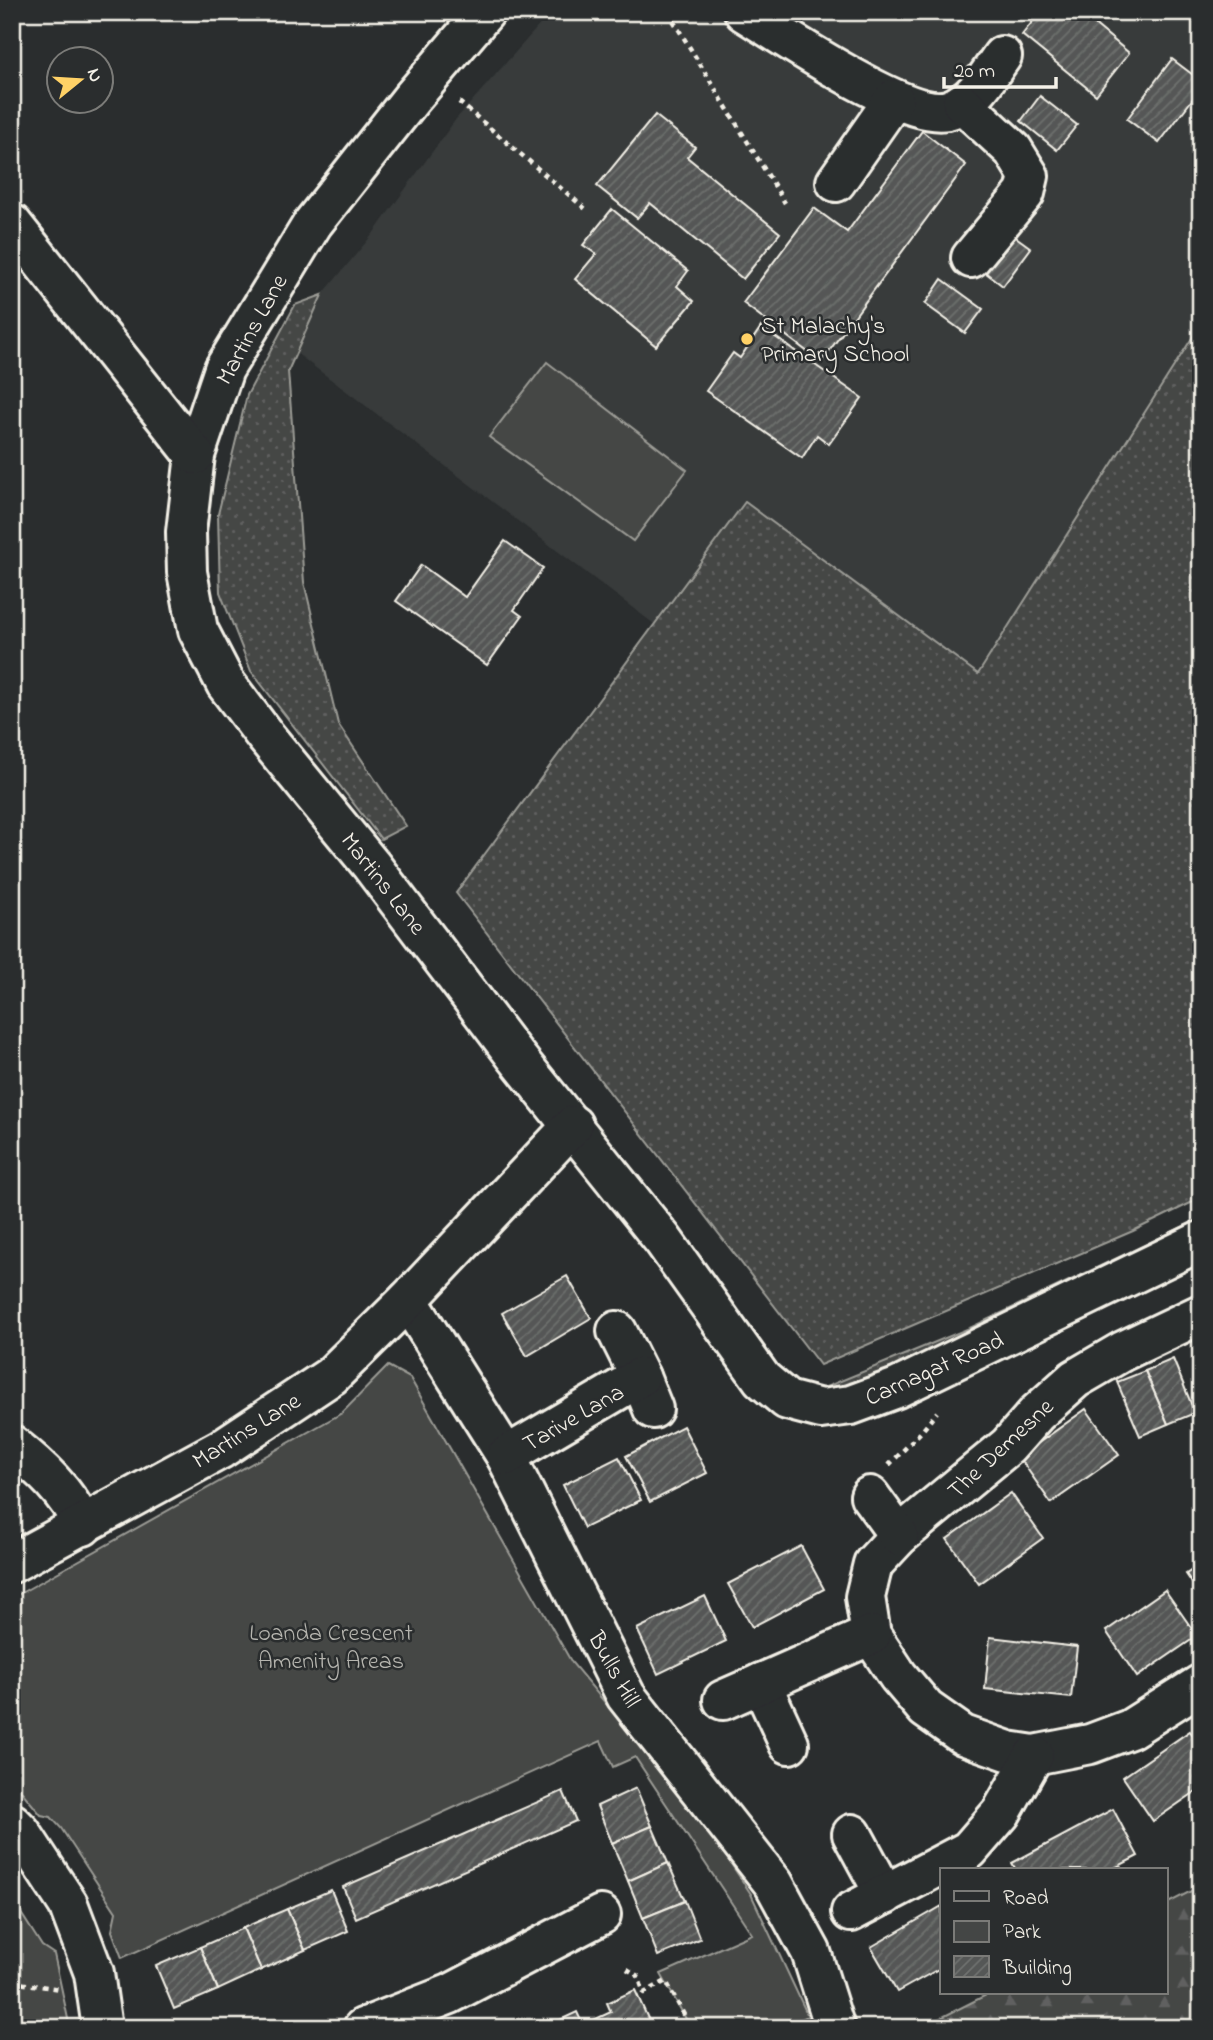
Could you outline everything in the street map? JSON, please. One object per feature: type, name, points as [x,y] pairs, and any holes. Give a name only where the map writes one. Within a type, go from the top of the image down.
[{"type":"street","name":"Martins Lane","points":[[12,1563],[221,1449],[331,1376],[408,1300],[573,1125],[514,1054],[371,865],[226,684],[198,630],[187,572],[186,532],[195,455],[224,369],[313,223],[411,99],[485,12]]},
{"type":"street","points":[[744,12],[885,96],[921,108],[948,111],[971,99],[1002,56]]},
{"type":"street","points":[[835,182],[894,99]]},
{"type":"street","points":[[962,103],[1013,150],[1029,176],[1024,193],[971,258]]},
{"type":"street","points":[[12,224],[195,455]]},
{"type":"street","name":"Carnagat Road","points":[[573,1125],[663,1240],[762,1379],[787,1401],[821,1409],[851,1405],[897,1388],[1201,1241]]},
{"type":"street","name":"Bulls Hill","points":[[408,1300],[506,1456],[626,1696],[774,1884],[811,1952],[835,2028]]},
{"type":"street","name":"The Demesne","points":[[1201,1314],[1123,1351],[1075,1379],[1037,1413],[999,1454],[899,1536],[873,1564],[865,1597],[871,1635],[898,1676],[926,1709],[962,1735],[1008,1751],[1034,1755],[1090,1744],[1130,1729],[1201,1685]]},
{"type":"street","name":"Tarive Lana","points":[[506,1456],[647,1393],[617,1331]]},
{"type":"street","points":[[12,1445],[43,1469],[75,1509],[83,1526]]},
{"type":"street","points":[[870,1496],[899,1536]]},
{"type":"street","points":[[723,1700],[871,1635]]},
{"type":"street","points":[[761,1683],[789,1744]]},
{"type":"street","points":[[851,1912],[969,1850],[1001,1813],[1034,1755]]},
{"type":"street","points":[[12,1823],[68,1904],[93,1973],[102,2028]]},
{"type":"street","points":[[852,1834],[884,1895]]},
{"type":"street","points":[[363,2028],[450,1994],[601,1915]]},
{"type":"path","points":[[668,12],[785,203]]},
{"type":"path","points":[[458,102],[588,211]]},
{"type":"path","points":[[870,1496],[891,1461],[922,1431],[941,1407],[947,1392],[943,1366]]},
{"type":"path","points":[[627,1969],[638,1976],[644,1993],[666,1981],[691,2028]]},
{"type":"path","points":[[12,1982],[72,1991]]},
{"type":"shaded area","name":"St Malachy's Primary School","points":[[551,12],[1201,12],[1201,324],[977,674],[745,502],[654,624],[296,353],[322,295],[372,235],[456,119]]},
{"type":"green space","points":[[322,295],[288,371],[304,582],[338,724],[406,826],[381,839],[251,671],[220,592],[218,514],[247,395],[295,305]]},
{"type":"green space","points":[[1201,324],[1201,1198],[1133,1231],[820,1365],[456,893],[745,502],[978,674]]},
{"type":"green space","points":[[547,362],[687,470],[633,541],[489,437]]},
{"type":"green space","points":[[1201,1218],[1201,1224],[871,1381],[827,1396],[816,1391],[972,1327]]},
{"type":"green space","name":"Loanda Crescent Amenity Areas","points":[[388,1366],[410,1378],[572,1663],[700,1817],[751,1894],[808,2016],[782,2028],[691,2028],[661,1974],[752,1934],[635,1757],[613,1767],[601,1741],[122,1958],[112,1931],[116,1912],[61,1828],[51,1817],[41,1815],[12,1780],[12,1598],[342,1413]]},
{"type":"green space","points":[[1201,1886],[1201,2028],[921,2028],[988,1994],[1168,1994],[1168,1903]]},
{"type":"green space","points":[[12,1899],[42,1946],[54,1954],[70,2028],[12,2028]]},
{"type":"building","points":[[1040,12],[1080,12],[1129,53],[1096,95],[1022,35]]},
{"type":"building","points":[[1172,59],[1201,81],[1201,88],[1159,143],[1127,119]]},
{"type":"building","points":[[1040,96],[1077,125],[1057,150],[1021,121]]},
{"type":"building","points":[[655,115],[695,147],[687,157],[780,233],[743,279],[650,203],[637,218],[597,186]]},
{"type":"building","points":[[922,131],[966,165],[821,362],[743,303],[814,208],[847,232]]},
{"type":"building","points":[[612,209],[688,271],[677,286],[694,301],[656,346],[575,279],[596,254],[583,245]]},
{"type":"building","points":[[1009,232],[1031,248],[1003,286],[981,269]]},
{"type":"building","points":[[942,279],[983,309],[965,333],[925,304]]},
{"type":"building","points":[[761,327],[862,398],[829,444],[817,435],[802,458],[706,391],[733,353],[740,358]]},
{"type":"building","points":[[505,541],[543,568],[514,610],[522,616],[487,665],[396,601],[421,565],[465,597]]},
{"type":"building","points":[[567,1276],[591,1318],[527,1356],[502,1313]]},
{"type":"building","points":[[1173,1359],[1195,1413],[1168,1424],[1145,1371]]},
{"type":"building","points":[[1145,1371],[1168,1424],[1140,1436],[1117,1382]]},
{"type":"building","points":[[1086,1409],[1119,1455],[1051,1503],[1019,1457]]},
{"type":"building","points":[[683,1426],[707,1473],[650,1502],[626,1456]]},
{"type":"building","points":[[619,1457],[641,1500],[584,1528],[563,1485]]},
{"type":"building","points":[[1011,1493],[1043,1538],[979,1584],[947,1539]]},
{"type":"building","points":[[801,1546],[824,1589],[752,1627],[728,1584]]},
{"type":"building","points":[[1201,1564],[1201,1596],[1186,1574]]},
{"type":"building","points":[[1165,1590],[1197,1636],[1137,1677],[1106,1631]]},
{"type":"building","points":[[705,1596],[726,1641],[658,1674],[637,1629]]},
{"type":"building","points":[[990,1637],[1077,1647],[1071,1698],[985,1689]]},
{"type":"building","points":[[1190,1731],[1201,1747],[1201,1788],[1153,1821],[1123,1777]]},
{"type":"building","points":[[636,1788],[652,1826],[612,1843],[597,1806]]},
{"type":"building","points":[[563,1791],[576,1821],[356,1918],[343,1887]]},
{"type":"building","points":[[1113,1809],[1138,1856],[1115,1868],[1015,1868],[1012,1863]]},
{"type":"building","points":[[652,1826],[668,1863],[628,1881],[612,1843]]},
{"type":"building","points":[[668,1863],[685,1901],[643,1918],[628,1881]]},
{"type":"building","points":[[331,1890],[348,1931],[305,1950],[287,1909]]},
{"type":"building","points":[[685,1901],[700,1939],[658,1956],[643,1918]]},
{"type":"building","points":[[940,1907],[940,1968],[897,1992],[871,1947]]},
{"type":"building","points":[[287,1909],[305,1950],[261,1970],[243,1928]]},
{"type":"building","points":[[243,1928],[261,1970],[218,1990],[200,1947]]},
{"type":"building","points":[[200,1947],[218,1990],[174,2009],[156,1966]]},
{"type":"building","points":[[635,1990],[651,2025],[645,2028],[543,2028],[577,2012],[583,2025],[611,2012],[607,2003]]},
{"type":"place","name":"St Malachy's Primary School","points":[[747,339]]}]
